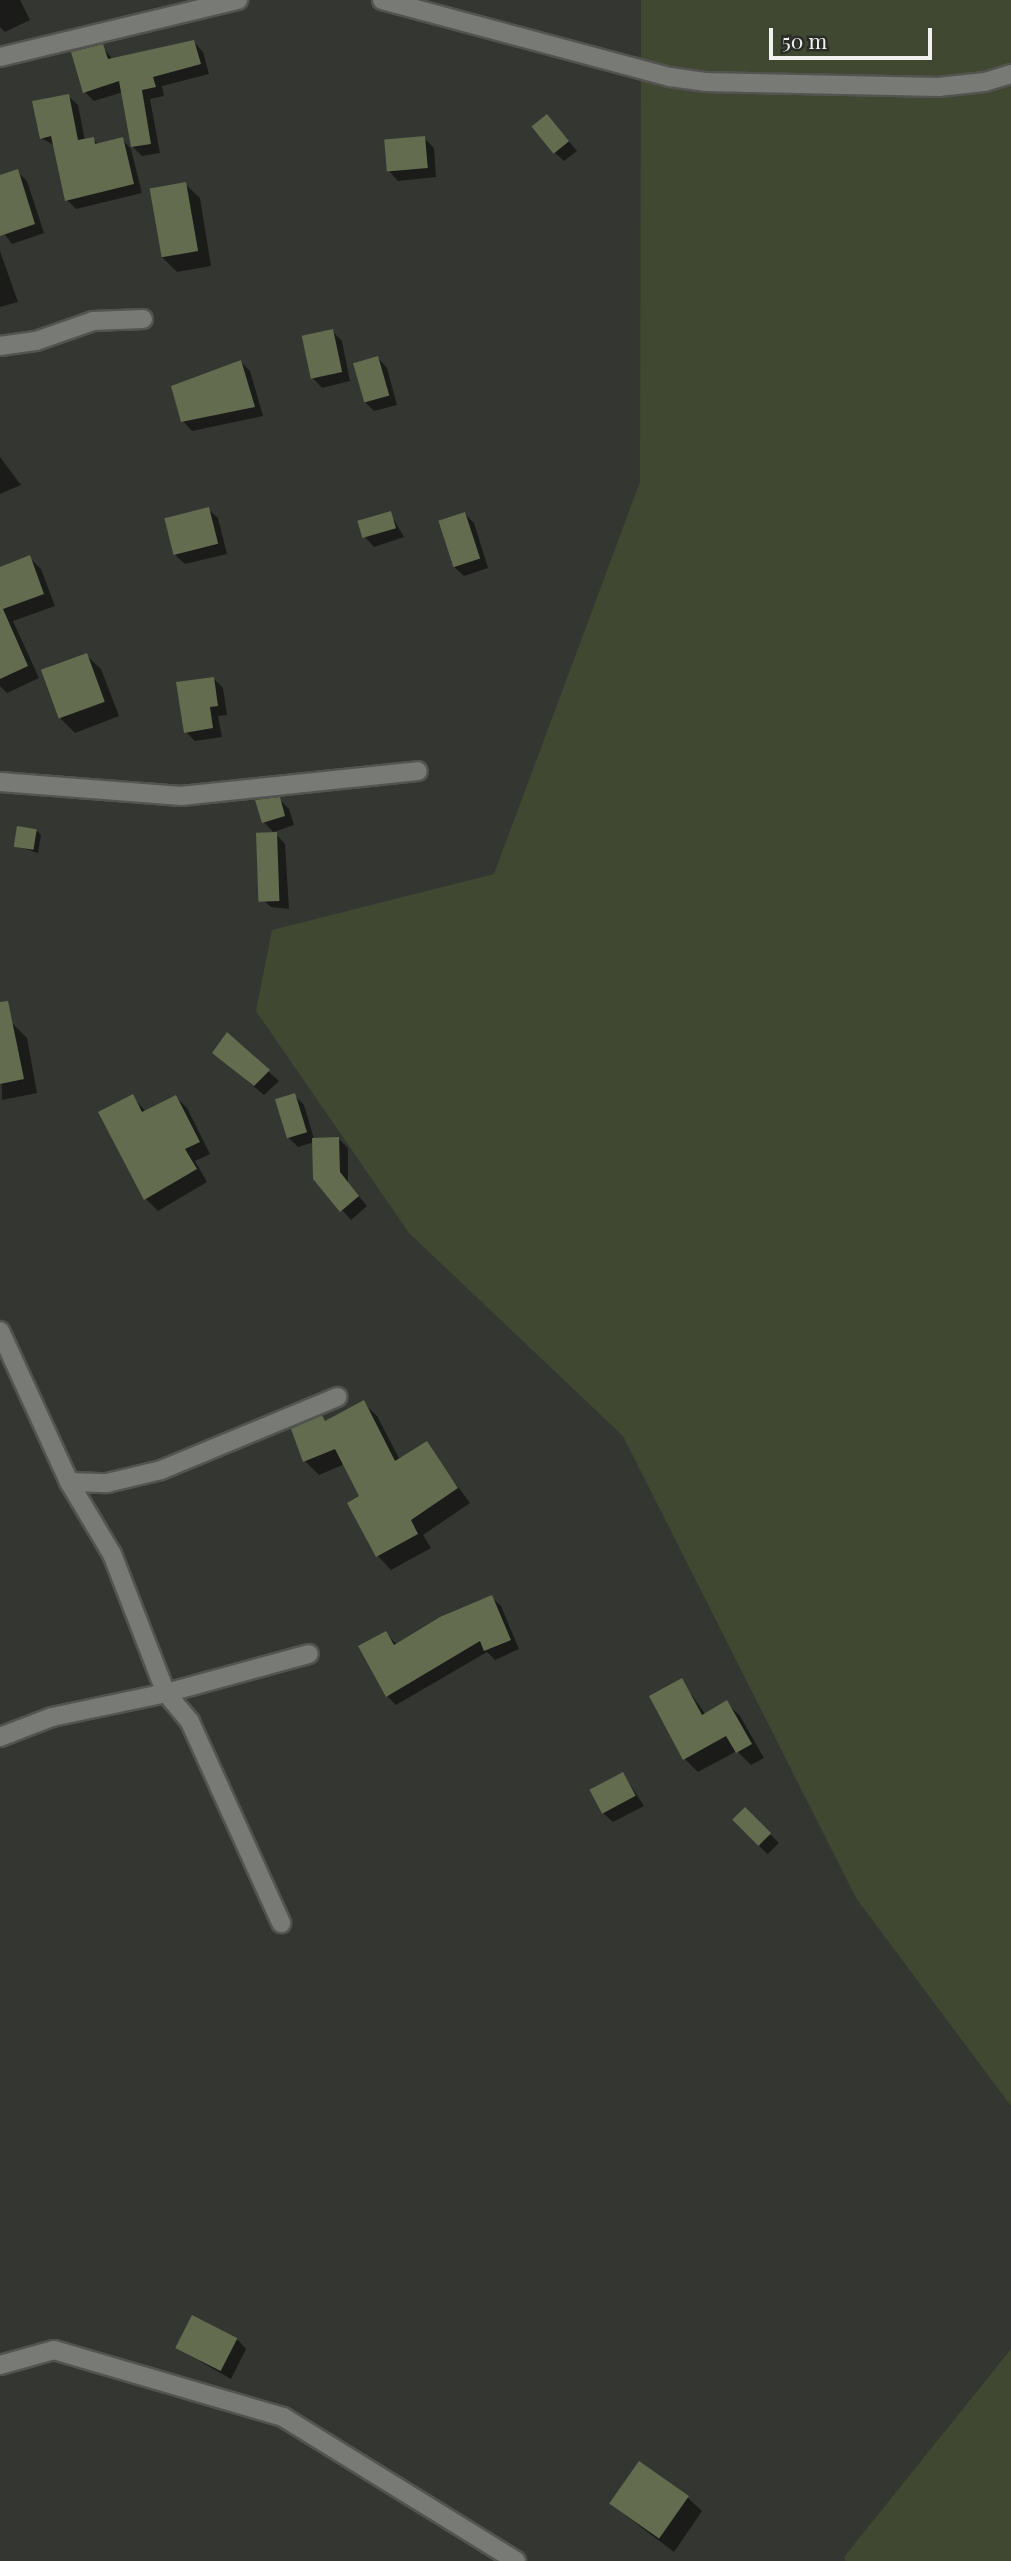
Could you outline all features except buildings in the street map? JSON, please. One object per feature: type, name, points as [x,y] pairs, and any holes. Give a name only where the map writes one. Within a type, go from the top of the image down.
[{"type":"street","points":[[0,57],[212,1],[238,0]]},
{"type":"street","points":[[382,0],[670,77],[705,82],[938,87],[985,82],[1011,74]]},
{"type":"street","points":[[0,346],[36,341],[93,321],[143,318]]},
{"type":"street","points":[[0,782],[181,796],[418,771]]},
{"type":"street","points":[[0,1331],[69,1482],[112,1555],[166,1693],[190,1722],[281,1923]]},
{"type":"street","points":[[69,1482],[107,1483],[161,1470],[337,1397]]},
{"type":"street","points":[[0,1737],[52,1717],[166,1693],[309,1654]]},
{"type":"street","points":[[0,2365],[54,2350],[283,2417],[516,2561]]},
{"type":"green space","points":[[641,0],[1011,0],[1011,2106],[856,1898],[623,1436],[409,1233],[256,1011],[272,930],[494,874],[640,482]]},
{"type":"green space","points":[[1011,2349],[1011,2561],[846,2561],[844,2557]]}]
